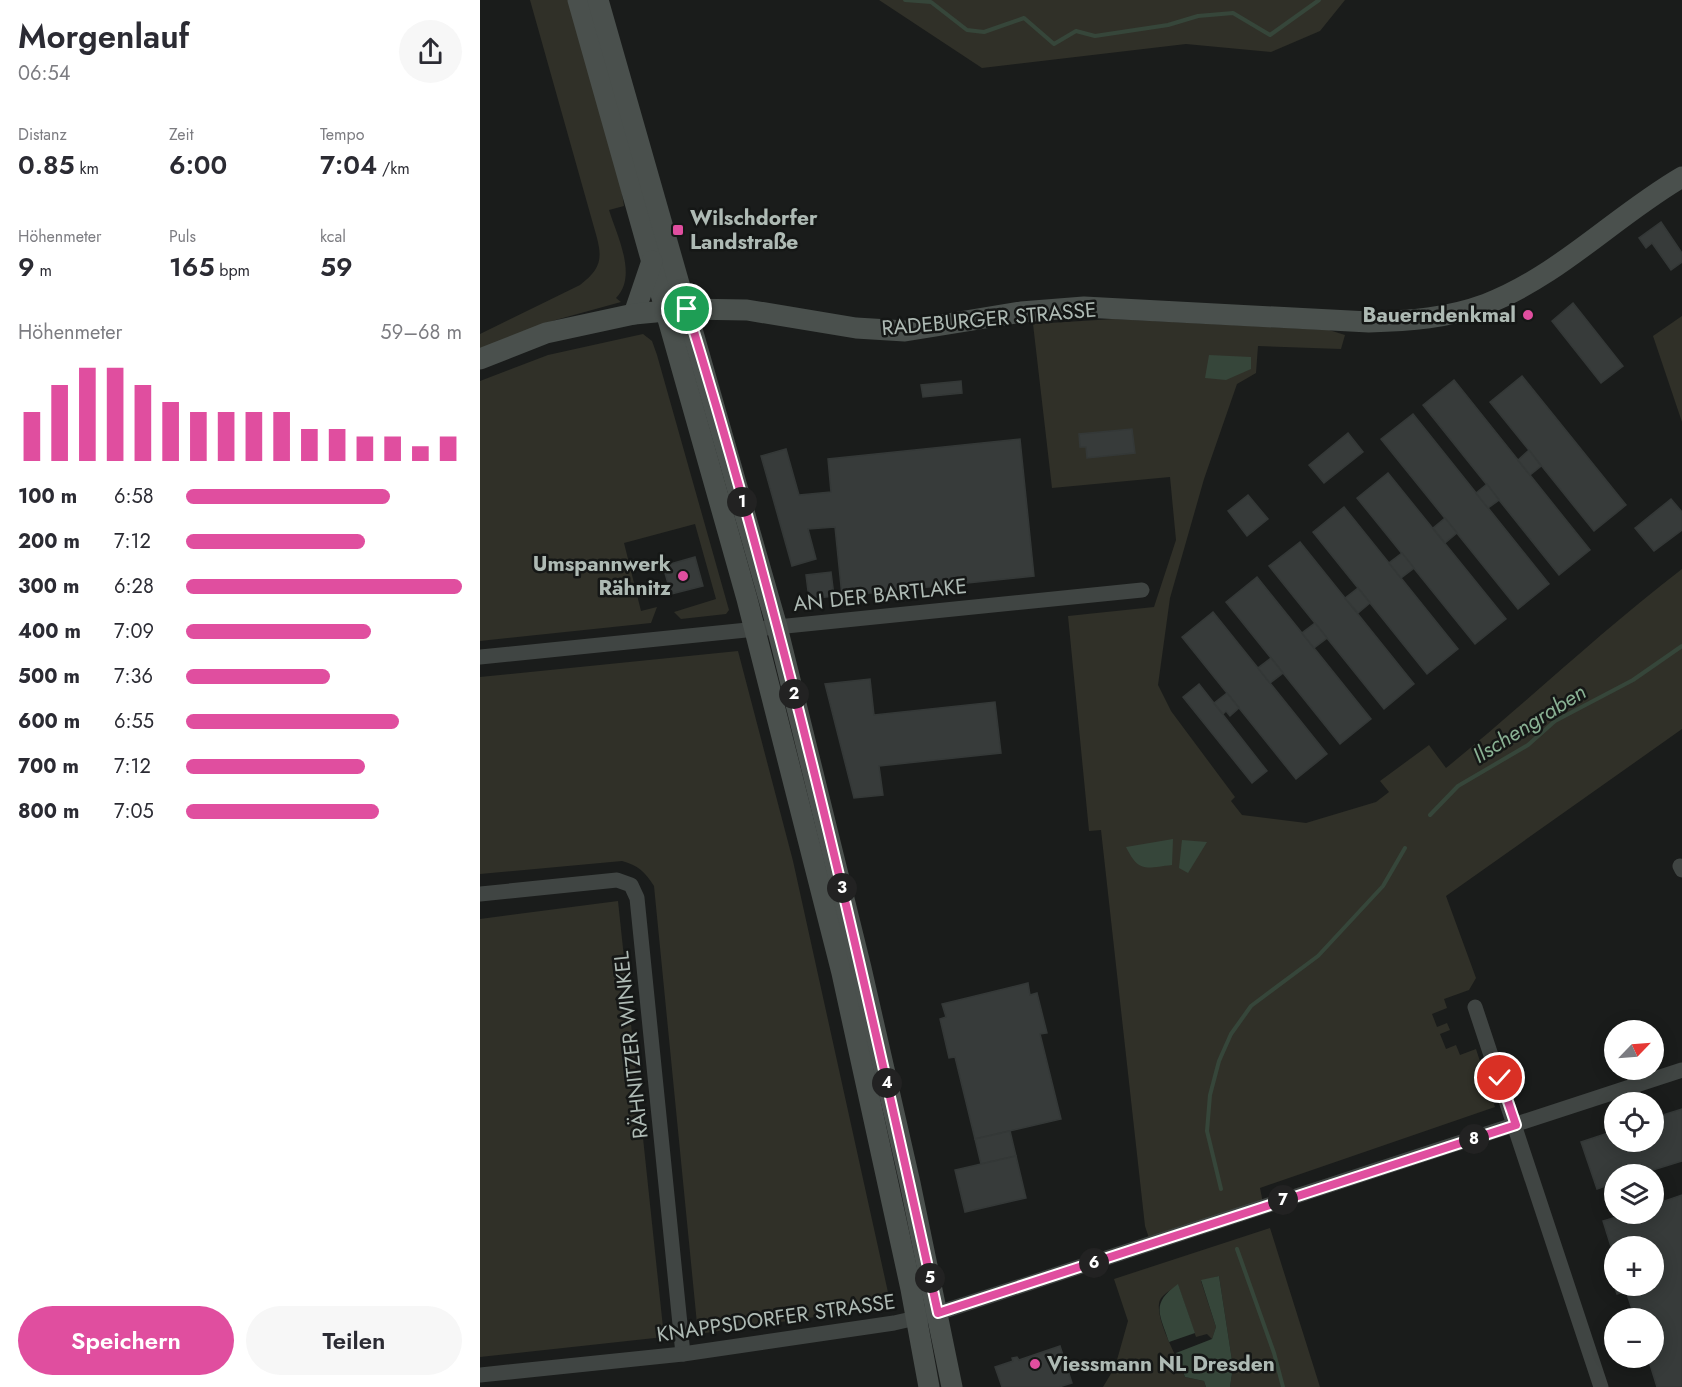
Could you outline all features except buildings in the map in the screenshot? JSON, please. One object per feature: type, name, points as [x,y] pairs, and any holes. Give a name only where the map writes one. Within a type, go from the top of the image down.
[{"type":"main road","points":[[579,0],[652,261],[676,311],[777,627],[858,957],[938,1313],[952,1387]]},
{"type":"main road","points":[[598,0],[842,973],[929,1387]]},
{"type":"main road","name":"RADEBURGER STRASSE","points":[[480,359],[546,333],[633,314],[676,311],[747,310],[856,328],[905,331],[1021,312],[1084,307],[1369,322],[1416,321],[1487,303],[1537,278],[1682,177]]},
{"type":"main road","points":[[633,314],[652,261]]},
{"type":"street","name":"AN DER BARTLAKE","points":[[480,657],[1142,590]]},
{"type":"street","name":"RÄHNITZER WINKEL","points":[[480,894],[617,880],[631,885],[637,897],[683,1354]]},
{"type":"street","points":[[1475,1007],[1602,1387]]},
{"type":"street","name":"KNAPPSDORFER STRASSE","points":[[480,1375],[683,1354],[938,1313],[1682,1070]]},
{"type":"shaded area","points":[[530,0],[571,0],[617,160],[624,206],[609,210],[621,243],[626,267],[625,279],[616,298],[621,302],[552,321],[480,351],[480,334],[580,285],[592,275],[598,264],[600,253]]},
{"type":"shaded area","points":[[879,0],[1345,0],[1320,31],[1271,52],[1186,44],[982,68]]},
{"type":"shaded area","points":[[1682,316],[1682,422],[1653,336]]},
{"type":"shaded area","points":[[1113,319],[1329,330],[1345,335],[1341,349],[1258,346],[1256,373],[1237,384],[1204,479],[1170,598],[1158,685],[1171,711],[1235,797],[1231,801],[1242,815],[1306,823],[1376,802],[1389,792],[1380,781],[1429,745],[1446,768],[1682,569],[1682,729],[1446,896],[1476,978],[1469,990],[1444,999],[1447,1008],[1432,1014],[1437,1027],[1447,1023],[1450,1030],[1440,1034],[1446,1049],[1456,1045],[1460,1055],[1476,1049],[1495,1107],[1260,1188],[1265,1213],[1153,1250],[1145,1226],[1101,830],[1089,831],[1068,616],[1154,607],[1176,540],[1170,477],[1052,488],[1033,324]]},
{"type":"shaded area","points":[[643,334],[652,341],[657,355],[729,610],[726,614],[681,619],[674,612],[716,599],[695,524],[624,543],[641,611],[657,607],[651,623],[480,641],[480,381],[548,355]]},
{"type":"shaded area","points":[[1209,355],[1251,357],[1251,369],[1226,380],[1205,378]]},
{"type":"shaded area","points":[[738,651],[793,861],[891,1306],[698,1334],[654,886],[641,870],[622,861],[480,874],[480,677]]},
{"type":"shaded area","points":[[1173,839],[1172,865],[1144,867],[1135,861],[1126,847]]},
{"type":"shaded area","points":[[1182,840],[1207,842],[1188,873],[1179,868]]},
{"type":"shaded area","points":[[618,901],[664,1337],[480,1357],[480,919]]},
{"type":"shaded area","points":[[1270,1228],[1320,1387],[1230,1387],[1233,1367],[1219,1276],[1201,1281],[1216,1327],[1212,1339],[1207,1334],[1196,1337],[1178,1285],[1161,1298],[1159,1307],[1163,1327],[1185,1377],[1204,1381],[1206,1387],[1103,1387],[1115,1367],[1128,1321],[1114,1279]]},
{"type":"shaded area","points":[[1219,1276],[1233,1367],[1230,1387],[1206,1387],[1204,1381],[1185,1377],[1176,1353],[1212,1339],[1216,1327],[1201,1280]]},
{"type":"shaded area","points":[[1178,1284],[1195,1333],[1169,1342],[1161,1317],[1160,1304],[1169,1291]]},
{"type":"waterway","points":[[905,0],[931,2],[967,30],[984,32],[1024,18],[1054,44],[1076,31],[1095,36],[1168,25],[1198,16],[1233,13],[1270,35],[1319,0]]},
{"type":"waterway","name":"Ilschengraben","points":[[1430,815],[1458,786],[1528,745],[1555,721],[1633,680],[1682,646]]},
{"type":"waterway","name":"Ilschengraben","points":[[1221,1189],[1207,1131],[1210,1095],[1219,1061],[1231,1034],[1251,1006],[1318,956],[1383,886],[1405,848]]},
{"type":"waterway","name":"Ilschengraben","points":[[1237,1249],[1274,1353],[1283,1387]]},
{"type":"place","name":"Wilschdorfer Landstraße","points":[[678,230]]},
{"type":"place","name":"Bauerndenkmal","points":[[1528,315]]},
{"type":"place","name":"Umspannwerk Rähnitz","points":[[683,576]]},
{"type":"place","name":"Viessmann NL Dresden","points":[[1035,1364]]},
{"type":"route","points":[[687,309],[769,596],[808,748],[861,968],[938,1313],[1516,1125],[1500,1078]]}]
